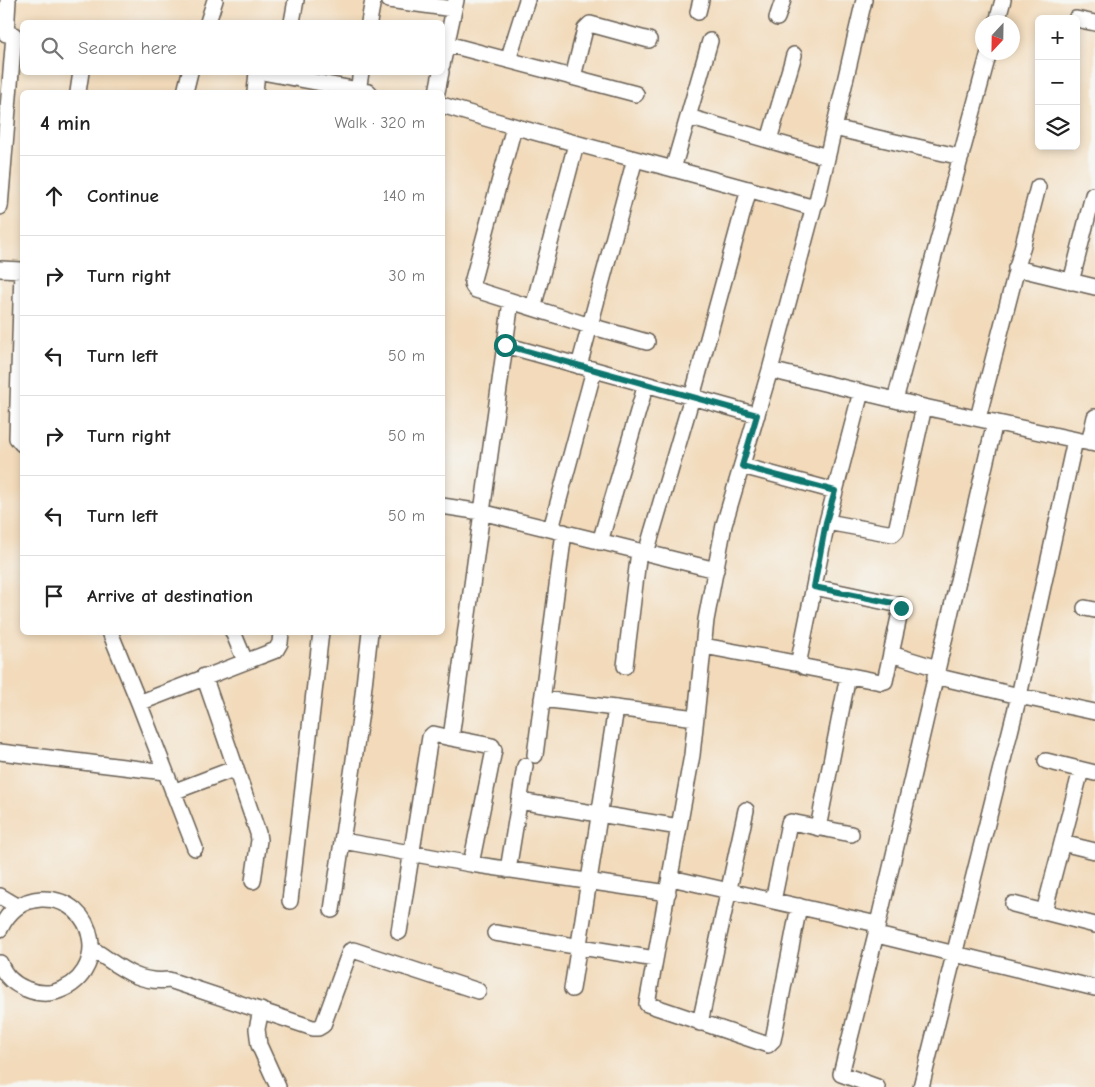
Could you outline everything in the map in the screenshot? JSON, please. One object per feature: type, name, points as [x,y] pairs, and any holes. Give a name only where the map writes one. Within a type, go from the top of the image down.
[{"type":"street","points":[[0,207],[11,34],[8,0]]},
{"type":"street","points":[[209,20],[215,0]]},
{"type":"street","points":[[292,20],[296,0]]},
{"type":"street","points":[[369,20],[373,0]]},
{"type":"street","points":[[389,0],[455,4],[445,49]]},
{"type":"street","points":[[508,60],[527,0]]},
{"type":"street","points":[[777,18],[782,0]]},
{"type":"street","points":[[799,906],[773,1040],[768,1045],[647,1004],[692,755],[706,620],[724,525],[770,370],[814,206],[864,0]]},
{"type":"street","points":[[999,15],[1003,0]]},
{"type":"street","points":[[1080,20],[1095,23]]},
{"type":"street","points":[[573,77],[586,29],[590,24],[650,40]]},
{"type":"street","points":[[673,169],[710,41]]},
{"type":"street","points":[[446,44],[636,94]]},
{"type":"street","points":[[769,140],[794,55]]},
{"type":"street","points":[[895,400],[987,60]]},
{"type":"street","points":[[78,90],[80,75]]},
{"type":"street","points":[[186,90],[189,75]]},
{"type":"street","points":[[255,90],[257,75]]},
{"type":"street","points":[[287,75],[349,90]]},
{"type":"street","points":[[353,90],[360,75]]},
{"type":"street","points":[[437,90],[440,75]]},
{"type":"street","points":[[445,106],[576,144],[807,206],[814,206]]},
{"type":"street","points":[[688,117],[827,157]]},
{"type":"street","points":[[514,127],[472,283],[473,286],[476,290],[647,342]]},
{"type":"street","points":[[834,128],[961,157]]},
{"type":"street","points":[[534,308],[576,144]]},
{"type":"street","points":[[579,366],[635,159]]},
{"type":"street","points":[[978,418],[1038,187]]},
{"type":"street","points":[[625,666],[642,552],[692,397],[749,189]]},
{"type":"street","points":[[1071,282],[1093,195]]},
{"type":"street","points":[[1016,268],[1095,287]]},
{"type":"street","points":[[0,269],[20,270]]},
{"type":"street","points":[[451,738],[511,300]]},
{"type":"street","points":[[20,337],[17,438],[20,442]]},
{"type":"street","points":[[505,345],[757,415]]},
{"type":"street","points":[[508,870],[519,801],[530,760],[542,699],[557,531],[594,370]]},
{"type":"street","points":[[770,370],[924,407],[1086,442]]},
{"type":"street","points":[[600,542],[646,384]]},
{"type":"street","points":[[800,664],[799,660],[826,522],[861,392]]},
{"type":"street","points":[[826,522],[893,534],[896,531],[924,407]]},
{"type":"street","points":[[921,1087],[1018,696],[1086,442],[1095,416]]},
{"type":"street","points":[[877,1087],[841,1074],[994,422]]},
{"type":"street","points":[[742,466],[835,491]]},
{"type":"street","points":[[445,506],[481,512],[716,570]]},
{"type":"street","points":[[704,646],[800,664],[805,668],[881,682],[885,680],[900,606],[814,587]]},
{"type":"street","points":[[111,635],[195,848]]},
{"type":"street","points":[[235,635],[245,661]]},
{"type":"street","points":[[139,702],[276,650],[280,643],[281,635]]},
{"type":"street","points":[[290,901],[321,635]]},
{"type":"street","points":[[332,910],[361,712],[370,635]]},
{"type":"street","points":[[891,654],[936,672],[1018,696],[1095,712]]},
{"type":"street","points":[[204,676],[256,825],[259,840],[253,881]]},
{"type":"street","points":[[818,828],[848,676]]},
{"type":"street","points":[[542,699],[696,718]]},
{"type":"street","points":[[572,989],[616,708]]},
{"type":"street","points":[[398,932],[430,738],[433,734],[492,746],[494,750],[471,864]]},
{"type":"street","points":[[0,752],[165,772]]},
{"type":"street","points":[[1044,912],[1062,843],[1088,771],[1046,761]]},
{"type":"street","points":[[173,792],[236,768]]},
{"type":"street","points":[[519,801],[679,828]]},
{"type":"street","points":[[700,1023],[746,810]]},
{"type":"street","points":[[773,900],[789,823],[851,834]]},
{"type":"street","points":[[342,840],[471,864],[589,882],[669,885],[728,890],[799,906],[954,954],[1095,988]]},
{"type":"street","points":[[1062,843],[1095,851]]},
{"type":"street","points":[[0,896],[18,906]]},
{"type":"street","points":[[0,929],[5,918],[18,906],[34,899],[51,899],[68,904],[81,916],[90,931],[92,949],[88,965],[78,979],[65,989],[48,994],[31,992],[19,986],[9,978],[0,963]]},
{"type":"street","points":[[1013,904],[1095,925]]},
{"type":"street","points":[[495,933],[655,959]]},
{"type":"street","points":[[92,949],[139,978],[155,981],[169,980],[313,1028],[323,1025],[350,951],[353,950],[478,991]]},
{"type":"street","points":[[261,1010],[257,1029],[259,1045],[278,1087]]},
{"type":"route","points":[[505,345],[757,415],[742,466],[835,491],[826,522],[814,587],[898,604],[901,608]]}]
